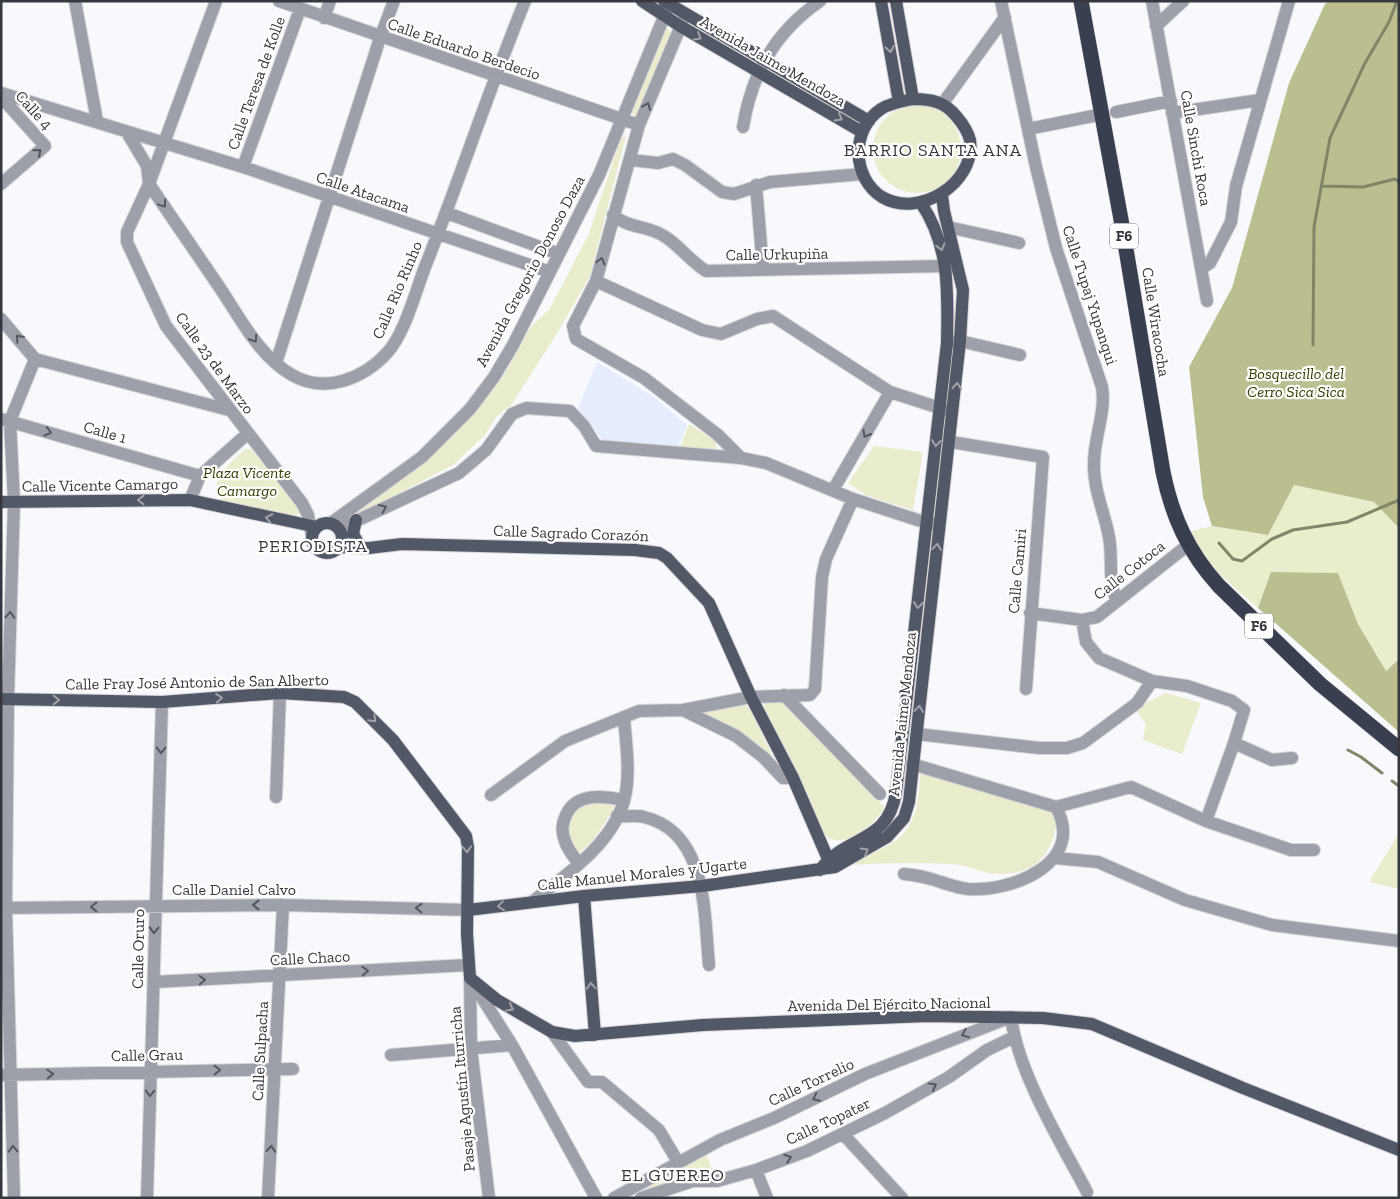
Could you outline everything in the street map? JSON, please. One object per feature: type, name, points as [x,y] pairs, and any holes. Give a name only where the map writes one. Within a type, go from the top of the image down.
[{"type":"highway","name":"Calle Wiracocha","points":[[1081,1],[1110,113],[1163,472],[1170,503],[1188,545]]},
{"type":"highway","name":"F6","points":[[1188,545],[1203,569],[1252,620],[1320,684],[1399,749]]},
{"type":"main road","name":"Avenida Jaime Mendoza","points":[[642,1],[675,8],[762,67]]},
{"type":"main road","points":[[881,1],[899,102]]},
{"type":"main road","points":[[896,1],[913,99]]},
{"type":"main road","name":"Avenida Jaime Mendoza","points":[[675,8],[680,26],[762,67],[866,126]]},
{"type":"main road","points":[[913,99],[927,99],[943,103],[964,126],[970,139],[967,162],[958,178],[942,195],[921,203],[900,204],[884,198],[875,191],[862,174],[858,160],[858,146],[866,126],[881,109],[913,99]]},
{"type":"main road","name":"Avenida Jaime Mendoza","points":[[824,864],[877,830],[894,810],[933,524],[951,442],[960,341],[963,290],[960,269],[948,227],[942,195]]},
{"type":"main road","name":"Avenida Jaime Mendoza","points":[[824,864],[835,868],[878,844],[895,830],[907,811],[917,734],[940,410],[947,343],[948,289],[946,266],[932,220],[921,203]]},
{"type":"main road","name":"Calle Vicente Camargo","points":[[1,502],[190,500],[313,529]]},
{"type":"main road","points":[[356,520],[353,534],[362,548]]},
{"type":"main road","points":[[321,524],[335,526],[342,538],[339,547],[331,552],[322,552],[314,546],[313,529],[321,524]]},
{"type":"main road","name":"Calle Sagrado Corazón","points":[[339,547],[362,548],[402,544],[635,550],[659,553],[677,567],[710,604],[752,697],[793,778],[824,864]]},
{"type":"main road","name":"Calle Fray José Antonio de San Alberto","points":[[4,699],[162,702],[280,693],[344,697],[355,702],[393,740],[466,836],[468,847],[468,910]]},
{"type":"main road","name":"Calle Manuel Morales y Ugarte","points":[[468,910],[584,896],[702,886],[824,864]]},
{"type":"main road","points":[[584,896],[594,1035]]},
{"type":"main road","points":[[468,910],[469,971]]},
{"type":"main road","name":"Avenida Del Ejército Nacional","points":[[469,971],[497,1000],[552,1032],[575,1036],[703,1025],[927,1016],[1011,1018],[1092,1024],[1243,1088],[1399,1150]]},
{"type":"street","points":[[75,1],[97,121]]},
{"type":"street","name":"Calle 23 de Marzo","points":[[216,1],[150,184],[126,232],[126,242],[130,254],[166,326],[247,434],[302,503],[313,529]]},
{"type":"street","name":"Calle Eduardo Berdecio","points":[[279,1],[380,38],[640,125]]},
{"type":"street","points":[[324,18],[330,1]]},
{"type":"street","points":[[276,363],[380,38],[394,1]]},
{"type":"street","name":"Calle Rio Rinho","points":[[126,131],[147,166],[150,184],[260,347],[276,363],[292,375],[322,383],[354,379],[372,367],[397,340],[446,213],[494,76],[526,1]]},
{"type":"street","points":[[796,1],[804,12]]},
{"type":"street","points":[[743,127],[751,94],[762,67],[783,32],[804,12],[820,1]]},
{"type":"street","name":"Calle Tupaj Yupanqui","points":[[1002,1],[1028,129],[1056,248],[1102,387],[1104,400],[1094,464],[1098,498],[1108,532],[1110,584],[1116,600]]},
{"type":"street","name":"Calle Sinchi Roca","points":[[1152,1],[1207,301]]},
{"type":"street","points":[[1201,269],[1210,263],[1231,222],[1236,186],[1289,1]]},
{"type":"street","points":[[1156,26],[1178,3]]},
{"type":"street","points":[[675,8],[680,26],[640,125],[613,215],[596,281],[573,326],[576,339],[644,378],[718,435],[741,458]]},
{"type":"street","name":"Avenida Gregorio Donoso Daza","points":[[335,526],[422,457],[470,409],[513,345],[599,175],[620,118],[675,8]]},
{"type":"street","name":"Calle Teresa de Kolle","points":[[243,167],[300,9]]},
{"type":"street","points":[[943,103],[1004,17]]},
{"type":"street","name":"Calle Atacama","points":[[1,93],[243,167],[550,272]]},
{"type":"street","name":"Calle 4","points":[[1,97],[45,146],[1,184]]},
{"type":"street","points":[[1028,129],[1110,113],[1260,100]]},
{"type":"street","points":[[631,160],[658,163],[674,160],[684,164],[722,192],[734,194],[756,185],[770,182],[862,174]]},
{"type":"street","points":[[756,185],[763,269]]},
{"type":"street","points":[[446,213],[559,254]]},
{"type":"street","name":"Calle Urkupiña","points":[[613,215],[623,224],[662,234],[681,247],[695,264],[706,271],[946,266],[960,269]]},
{"type":"street","points":[[948,227],[1019,243]]},
{"type":"street","points":[[596,281],[702,330],[721,334],[773,316],[890,392],[940,410],[954,412]]},
{"type":"street","points":[[1,319],[34,359],[229,410]]},
{"type":"street","points":[[947,343],[960,341],[1020,355]]},
{"type":"street","points":[[14,1198],[7,1075],[3,908],[4,699],[14,502],[6,452],[6,420],[34,359]]},
{"type":"street","points":[[833,490],[890,392]]},
{"type":"street","points":[[335,526],[356,520],[459,473],[486,450],[512,414],[526,408],[570,411],[584,426],[596,446],[741,458],[766,464],[853,499],[933,524]]},
{"type":"street","name":"Calle 1","points":[[6,420],[200,476]]},
{"type":"street","points":[[190,500],[200,476],[247,434]]},
{"type":"street","name":"Calle Camiri","points":[[951,442],[1043,457],[1030,613],[1026,689]]},
{"type":"street","points":[[491,795],[565,741],[639,711],[683,710],[752,697],[810,695],[815,689],[822,577],[826,559],[853,499]]},
{"type":"street","name":"Calle Cotoca","points":[[1082,620],[1097,617],[1116,600],[1188,545]]},
{"type":"street","points":[[1030,613],[1082,620],[1086,642],[1099,658],[1152,682],[1187,686],[1232,701],[1244,710],[1234,744],[1206,821]]},
{"type":"street","points":[[917,734],[1038,748],[1067,748],[1083,743],[1137,703],[1152,682]]},
{"type":"street","points":[[276,797],[280,693]]},
{"type":"street","points":[[784,695],[880,794]]},
{"type":"street","name":"Calle Oruro","points":[[147,1198],[162,702]]},
{"type":"street","points":[[683,710],[736,736],[763,758],[783,778],[793,778]]},
{"type":"street","points":[[532,902],[579,864],[617,816],[624,800],[627,772],[624,717]]},
{"type":"street","points":[[1234,744],[1272,760],[1292,758]]},
{"type":"street","points":[[912,764],[1056,807],[1130,787],[1206,821],[1292,850],[1314,850]]},
{"type":"street","points":[[579,864],[565,844],[562,832],[562,824],[569,807],[585,798],[605,796],[624,800]]},
{"type":"street","points":[[904,874],[967,889],[1000,886],[1039,872],[1055,858],[1063,840],[1063,821],[1056,807]]},
{"type":"street","points":[[617,816],[644,817],[665,826],[680,839],[691,854],[702,886],[709,965]]},
{"type":"street","points":[[1055,858],[1098,862],[1185,900],[1272,925],[1399,941]]},
{"type":"street","name":"Calle Daniel Calvo","points":[[3,908],[283,905],[468,910]]},
{"type":"street","name":"Calle Sulpacha","points":[[268,1198],[283,905]]},
{"type":"street","points":[[469,971],[512,1044],[596,1198]]},
{"type":"street","name":"Calle Chaco","points":[[154,982],[280,976],[469,971]]},
{"type":"street","name":"Pasaje Agustín Iturricha","points":[[469,971],[471,1048],[489,1198]]},
{"type":"street","points":[[1011,1018],[1014,1037],[1036,1093],[1087,1192]]},
{"type":"street","name":"Calle Torrelio","points":[[614,1198],[720,1140],[774,1118],[865,1074],[1011,1018]]},
{"type":"street","points":[[552,1032],[588,1082],[602,1082],[659,1130],[678,1162]]},
{"type":"street","name":"Calle Topater","points":[[640,1198],[693,1181],[717,1181],[756,1170],[843,1134],[933,1086],[987,1050],[1014,1037]]},
{"type":"street","points":[[390,1055],[512,1044]]},
{"type":"street","name":"Calle Grau","points":[[7,1075],[293,1069]]},
{"type":"street","points":[[843,1134],[902,1198]]},
{"type":"street","points":[[756,1170],[766,1198]]},
{"type":"shaded area","points":[[597,362],[654,397],[687,425],[678,448],[604,441],[578,408]]},
{"type":"green space","name":"Bosquecillo del Cerro Sica Sica","points":[[1330,1],[1399,1],[1399,528],[1374,502],[1294,485],[1268,535],[1212,526],[1203,497],[1189,367],[1232,288],[1289,83],[1325,4]]},
{"type":"green space","points":[[668,29],[673,35],[636,117],[630,111],[663,30]]},
{"type":"green space","points":[[917,105],[934,108],[948,118],[958,132],[961,149],[958,166],[948,180],[934,190],[917,193],[900,190],[886,180],[876,166],[873,149],[876,132],[886,118],[900,108]]},
{"type":"green space","points":[[626,136],[590,276],[559,330],[512,404],[497,416],[485,435],[453,465],[350,519],[350,514],[416,468],[451,438],[502,378],[532,325],[549,310],[588,236],[621,138]]},
{"type":"green space","points":[[689,424],[716,442],[716,448],[711,450],[680,448]]},
{"type":"green space","points":[[874,446],[923,452],[913,510],[866,495],[848,483]]},
{"type":"green space","name":"Plaza Vicente Camargo","points":[[245,449],[251,449],[299,508],[299,513],[295,517],[222,500],[218,493],[218,479],[222,472]]},
{"type":"green space","points":[[1294,485],[1374,502],[1399,528],[1399,659],[1386,671],[1358,624],[1338,573],[1271,572],[1258,608],[1212,568],[1189,532],[1212,526],[1268,535]]},
{"type":"green space","points":[[1271,572],[1338,573],[1358,624],[1386,671],[1399,659],[1399,732],[1258,608]]},
{"type":"green space","points":[[1166,693],[1201,703],[1182,754],[1143,740],[1146,724],[1136,711],[1147,702]]},
{"type":"green space","points":[[779,699],[885,808],[875,820],[853,837],[837,840],[829,838],[820,827],[801,780],[763,709],[767,701]]},
{"type":"green space","points":[[743,704],[749,708],[777,765],[747,736],[700,714],[700,711]]},
{"type":"green space","points":[[925,772],[1053,811],[1057,817],[1052,842],[1047,852],[1040,860],[1022,871],[996,874],[951,864],[899,863],[848,865],[881,850],[903,834],[915,812],[920,775]]},
{"type":"green space","points":[[597,802],[616,806],[593,840],[578,854],[570,837],[569,821],[572,814],[578,808]]},
{"type":"green space","points":[[1399,833],[1399,889],[1369,882]]},
{"type":"green space","points":[[705,1151],[715,1177],[694,1176],[626,1198]]},
{"type":"waterway","points":[[1313,345],[1314,227],[1330,138],[1365,63],[1389,22],[1397,1]]},
{"type":"waterway","points":[[1322,186],[1363,187],[1395,179],[1399,182]]},
{"type":"waterway","points":[[1219,543],[1233,559],[1242,561],[1272,539],[1293,530],[1347,522],[1399,500]]},
{"type":"waterway","points":[[1348,750],[1382,773]]},
{"type":"waterway","points":[[1392,781],[1399,786]]},
{"type":"district","name":"BARRIO SANTA ANA","points":[[933,150]]},
{"type":"district","name":"PERIODISTA","points":[[313,546]]},
{"type":"district","name":"EL GUEREO","points":[[673,1175]]}]
